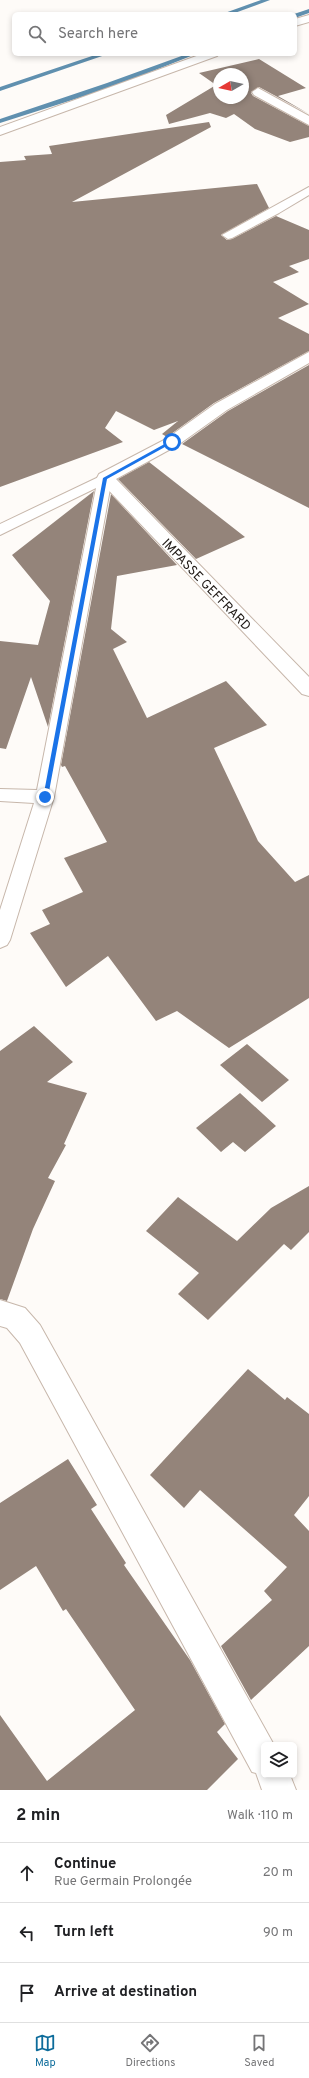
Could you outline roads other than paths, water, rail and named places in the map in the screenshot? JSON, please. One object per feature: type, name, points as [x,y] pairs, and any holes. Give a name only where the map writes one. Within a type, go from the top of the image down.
[{"type":"street","points":[[297,22],[309,18]]},
{"type":"street","points":[[0,131],[207,56]]},
{"type":"street","points":[[258,92],[309,121]]},
{"type":"street","points":[[105,478],[172,442],[221,407],[309,357]]},
{"type":"street","name":"IMPASSE GEFFRARD","points":[[105,478],[309,689]]},
{"type":"street","points":[[0,1313],[15,1317],[30,1334],[261,1755]]},
{"type":"street","points":[[274,1778],[280,1790]]},
{"type":"lane","points":[[228,235],[275,211],[309,190]]},
{"type":"lane","points":[[0,530],[105,478]]},
{"type":"lane","points":[[0,940],[45,797],[105,478]]},
{"type":"lane","points":[[0,794],[45,797]]},
{"type":"waterway","points":[[231,12],[267,0]]},
{"type":"waterway","points":[[297,15],[309,11]]},
{"type":"waterway","points":[[0,89],[99,56]]},
{"type":"waterway","points":[[0,121],[110,85],[188,56]]}]
